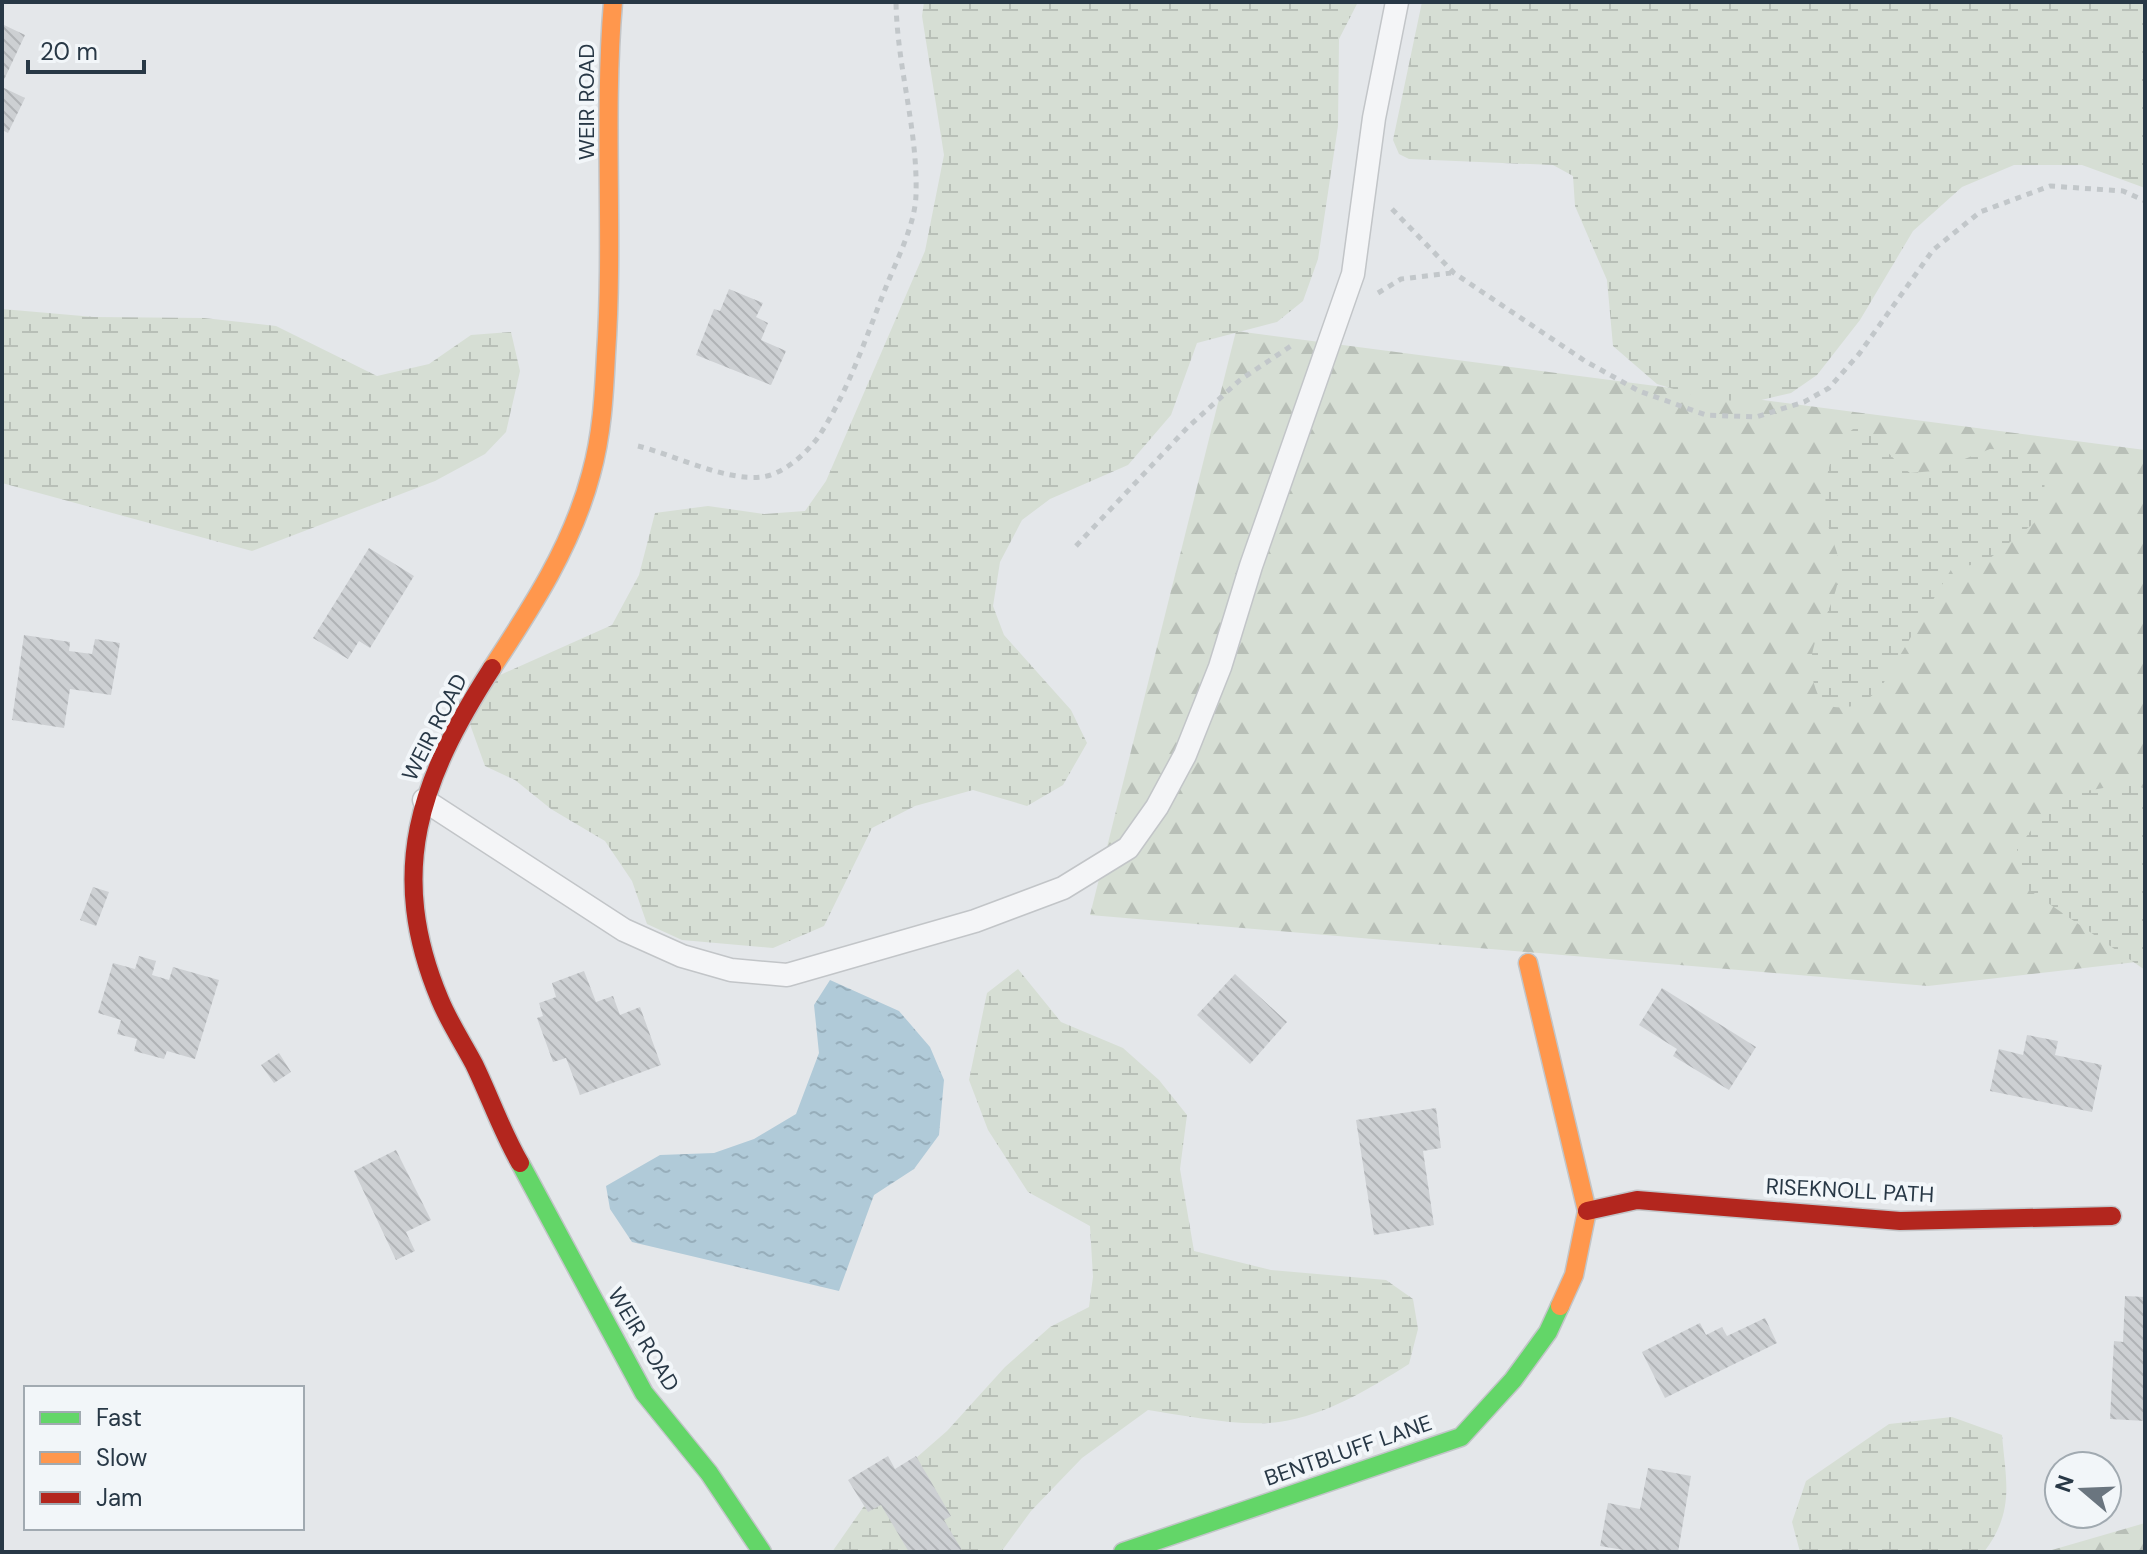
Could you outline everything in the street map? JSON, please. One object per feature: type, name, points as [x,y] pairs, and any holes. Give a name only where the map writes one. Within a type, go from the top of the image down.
[{"type":"street","name":"WEIR ROAD","points":[[613,2],[607,71],[612,270],[599,435],[591,476],[560,557],[468,706],[435,769],[414,842],[413,903],[420,943],[440,1001],[474,1065],[508,1142],[644,1393],[709,1473],[762,1552]]},
{"type":"street","name":"BENTBLUFF LANE","points":[[1123,1552],[1461,1437],[1513,1380],[1548,1332],[1574,1275],[1587,1211],[1528,963]]},
{"type":"street","name":"RISEKNOLL PATH","points":[[1587,1211],[1637,1200],[1900,1221],[2112,1216]]},
{"type":"lane","points":[[424,800],[624,930],[682,956],[731,970],[787,975],[975,921],[1063,888],[1128,848],[1157,807],[1185,755],[1220,667],[1251,566],[1353,274],[1397,2]]},
{"type":"path","points":[[599,435],[698,466],[761,477],[788,467],[818,438],[846,387],[903,244],[916,199],[915,137],[896,2]]},
{"type":"path","points":[[1367,174],[1400,220],[1454,273],[1585,361],[1639,391],[1706,415],[1756,417],[1804,402],[1829,388],[1859,354],[1933,250],[1980,212],[2050,186],[2123,191],[2145,201]]},
{"type":"path","points":[[1076,546],[1187,428],[1240,380],[1401,279],[1454,273]]},
{"type":"green space","points":[[924,2],[1358,2],[1339,39],[1338,126],[1318,259],[1303,301],[1277,322],[1197,343],[1171,415],[1128,465],[1050,499],[1022,520],[1000,562],[993,606],[1004,635],[1071,710],[1087,743],[1063,785],[1027,806],[973,790],[915,806],[872,828],[824,926],[773,948],[682,940],[647,924],[632,881],[605,841],[551,809],[515,780],[485,766],[467,716],[500,675],[612,625],[639,575],[655,513],[708,506],[764,514],[805,511],[826,481],[925,251],[944,155],[922,16]]},
{"type":"green space","points":[[1422,2],[2145,2],[2145,188],[2082,165],[2014,165],[1962,187],[1913,231],[1860,320],[1817,375],[1791,393],[1753,402],[1707,399],[1657,384],[1613,346],[1607,280],[1575,206],[1573,176],[1553,165],[1409,159],[1399,154],[1393,140]]},
{"type":"green space","points":[[2,309],[94,317],[204,318],[276,326],[377,376],[429,364],[471,335],[511,332],[520,371],[506,432],[485,454],[435,481],[252,551],[2,483]]},
{"type":"green space","points":[[1236,331],[2145,450],[2145,961],[1928,986],[1090,915]]},
{"type":"green space","points":[[1859,425],[1910,473],[1934,471],[1990,449],[2012,450],[2038,467],[2045,481],[2043,500],[2034,523],[1984,563],[1952,568],[1880,689],[1867,700],[1840,707],[1823,705],[1811,669],[1812,654],[1840,570],[1829,531],[1826,482],[1833,455],[1848,433]]},
{"type":"green space","points":[[2132,783],[2145,789],[2145,970],[2022,885],[2017,849],[2057,796]]},
{"type":"green space","points":[[1018,969],[1061,1022],[1123,1048],[1159,1080],[1187,1115],[1180,1169],[1194,1251],[1271,1270],[1386,1280],[1413,1299],[1418,1329],[1409,1364],[1331,1407],[1297,1419],[1264,1423],[1231,1422],[1148,1410],[1082,1458],[1031,1511],[1001,1552],[832,1552],[869,1499],[947,1431],[1005,1367],[1050,1327],[1089,1307],[1093,1277],[1090,1226],[1028,1192],[988,1130],[969,1080],[987,993]]},
{"type":"green space","points":[[1952,1417],[2002,1435],[2006,1482],[2004,1509],[1994,1537],[1984,1552],[1800,1552],[1792,1522],[1806,1481],[1889,1424]]},
{"type":"green space","points":[[2145,1523],[2145,1552],[2045,1552],[2123,1530]]},
{"type":"water","points":[[830,980],[899,1011],[930,1047],[944,1080],[939,1135],[914,1169],[874,1195],[839,1291],[632,1242],[610,1209],[606,1186],[660,1155],[714,1153],[754,1139],[796,1114],[819,1053],[814,1005]]},
{"type":"building","points":[[4,25],[25,35],[2,84],[2,30]]},
{"type":"building","points":[[2,87],[25,98],[8,133],[2,130]]},
{"type":"building","points":[[729,289],[763,303],[756,317],[768,323],[761,340],[786,351],[771,385],[696,355],[714,309],[720,311]]},
{"type":"building","points":[[369,548],[414,576],[370,648],[359,641],[348,659],[313,638]]},
{"type":"building","points":[[24,635],[70,642],[69,651],[92,654],[95,639],[120,643],[111,695],[70,689],[64,728],[12,720]]},
{"type":"building","points":[[93,887],[109,892],[96,926],[80,920]]},
{"type":"building","points":[[139,956],[156,961],[152,975],[169,980],[173,967],[219,980],[195,1059],[167,1051],[164,1059],[134,1051],[137,1039],[117,1034],[121,1020],[98,1013],[113,963],[135,969]]},
{"type":"building","points":[[584,971],[596,1002],[613,996],[620,1015],[640,1007],[661,1065],[580,1095],[566,1058],[553,1062],[537,1018],[543,1016],[539,1003],[556,997],[552,983]]},
{"type":"building","points":[[1235,974],[1287,1022],[1250,1064],[1197,1015]]},
{"type":"building","points":[[1662,988],[1756,1047],[1729,1090],[1673,1056],[1677,1049],[1639,1025]]},
{"type":"building","points":[[2027,1035],[2058,1041],[2055,1055],[2102,1065],[2092,1112],[1990,1091],[1999,1049],[2023,1055]]},
{"type":"building","points":[[279,1053],[291,1072],[274,1083],[261,1065]]},
{"type":"building","points":[[1436,1108],[1441,1148],[1423,1151],[1434,1225],[1374,1235],[1356,1120]]},
{"type":"building","points":[[396,1150],[431,1220],[406,1232],[415,1251],[396,1260],[354,1171]]},
{"type":"building","points":[[2125,1296],[2145,1297],[2145,1421],[2110,1419],[2114,1341],[2123,1342]]},
{"type":"building","points":[[1765,1318],[1777,1343],[1665,1398],[1642,1352],[1700,1323],[1706,1335],[1722,1327],[1727,1336]]},
{"type":"building","points":[[888,1456],[895,1469],[916,1456],[951,1516],[944,1520],[963,1552],[909,1552],[881,1505],[868,1512],[848,1480]]},
{"type":"building","points":[[1648,1468],[1691,1476],[1678,1552],[1635,1552],[1600,1546],[1608,1503],[1640,1509]]},
{"type":"traffic: fast","points":[[520,1163],[644,1393],[709,1473],[762,1552]]},
{"type":"traffic: fast","points":[[1123,1552],[1461,1437],[1513,1380],[1548,1332],[1560,1306]]},
{"type":"traffic: slow","points":[[492,668],[562,551],[583,501],[598,445],[608,310],[609,90],[613,2]]},
{"type":"traffic: slow","points":[[1528,963],[1587,1211],[1574,1275],[1560,1306]]},
{"type":"traffic: jam","points":[[492,668],[446,749],[430,788],[419,828],[414,868],[415,909],[424,953],[440,1000],[520,1163]]},
{"type":"traffic: jam","points":[[1587,1211],[1637,1200],[1900,1221],[2112,1216]]}]
